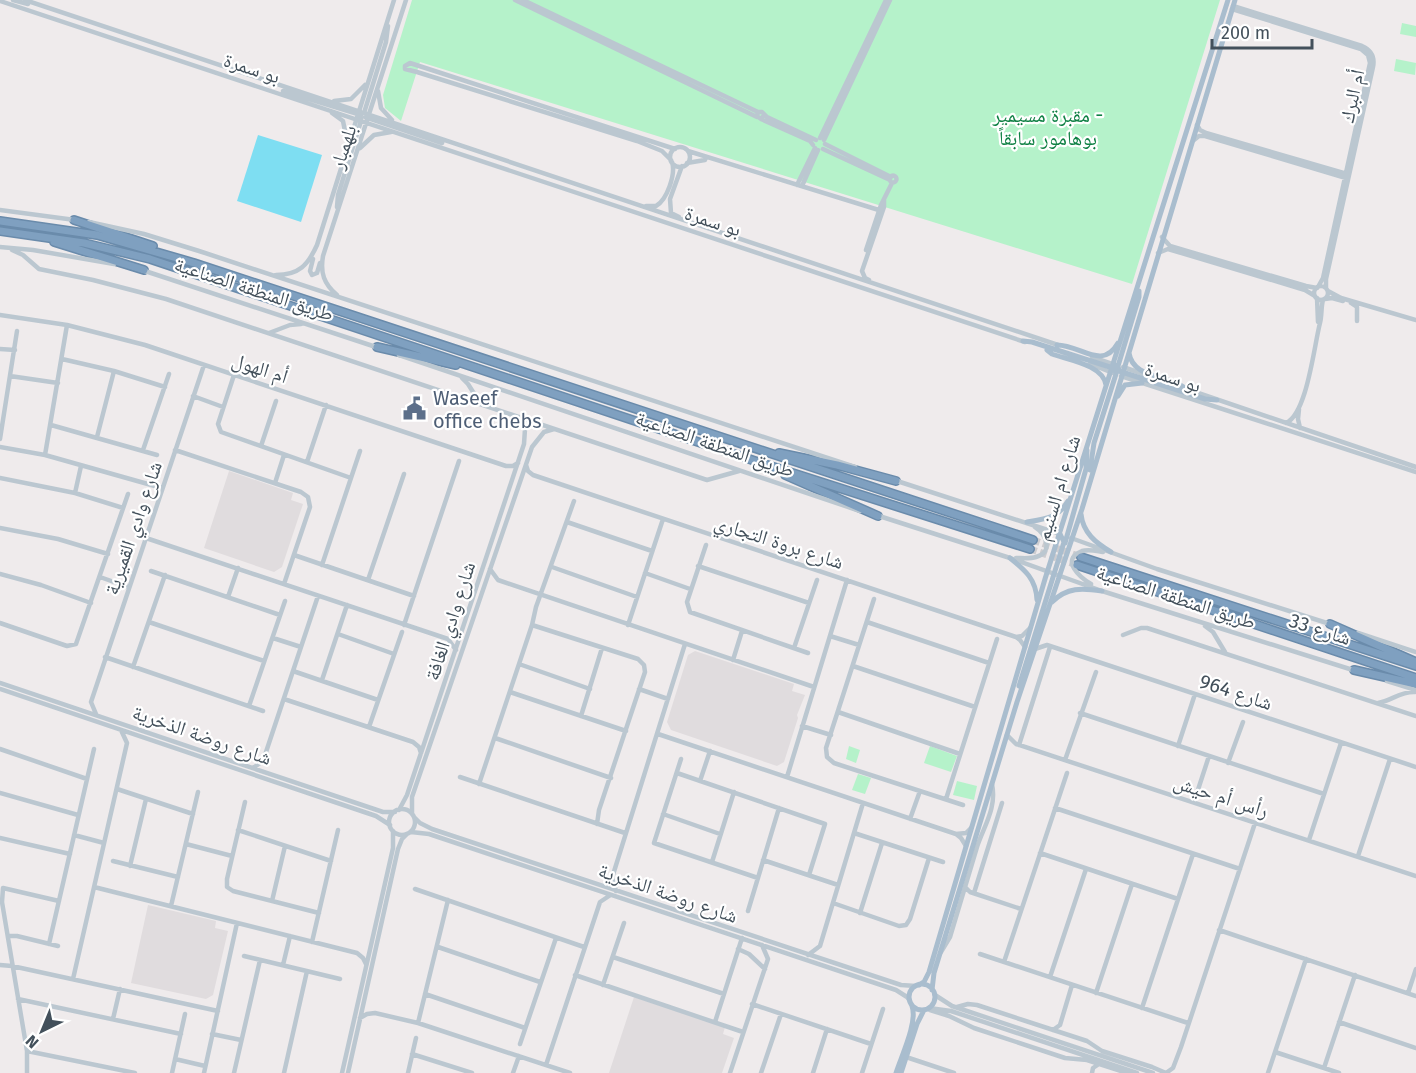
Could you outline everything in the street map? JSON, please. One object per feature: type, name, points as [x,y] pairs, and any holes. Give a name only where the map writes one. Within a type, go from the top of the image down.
[{"type":"highway","points":[[74,220],[146,243],[194,263]]},
{"type":"highway","name":"طريق المنطقة الصناعية","points":[[0,221],[97,235],[194,263],[1033,540]]},
{"type":"highway","name":"طريق المنطقة الصناعية","points":[[0,231],[84,243],[150,259],[759,462],[1030,549]]},
{"type":"highway","points":[[22,233],[144,270]]},
{"type":"highway","points":[[377,347],[482,370]]},
{"type":"highway","points":[[771,453],[783,452],[896,481]]},
{"type":"highway","points":[[759,462],[878,516]]},
{"type":"highway","name":"شارع 33","points":[[1081,556],[1416,664]]},
{"type":"highway","name":"شارع 33","points":[[1077,565],[1416,678]]},
{"type":"highway","points":[[1330,624],[1416,664]]},
{"type":"highway","points":[[1354,670],[1416,684]]},
{"type":"main road","name":"شارع ام السنيم","points":[[917,985],[924,982],[929,972],[1037,606],[1082,509],[1107,422],[1123,334],[1228,0]]},
{"type":"main road","name":"شارع ام السنيم","points":[[933,992],[934,974],[1003,746],[1049,605],[1060,534],[1087,445],[1104,396],[1129,350],[1234,5]]},
{"type":"main road","points":[[1087,492],[1095,443],[1139,297],[1139,283]]},
{"type":"main road","points":[[1058,345],[1104,356],[1112,352],[1123,334]]},
{"type":"main road","points":[[1023,341],[1205,399],[1217,400]]},
{"type":"main road","points":[[1047,350],[1102,373],[1106,384],[1104,396]]},
{"type":"main road","points":[[1129,350],[1131,360],[1138,369],[1179,383],[1185,388]]},
{"type":"main road","points":[[1107,422],[1121,389],[1127,384],[1142,383]]},
{"type":"main road","points":[[1069,537],[1086,469],[1087,445]]},
{"type":"main road","points":[[1027,522],[1047,519],[1057,514],[1065,506],[1074,489]]},
{"type":"main road","points":[[1082,509],[1085,530],[1096,542],[1111,552]]},
{"type":"main road","points":[[1010,558],[1032,579],[1036,590],[1037,606]]},
{"type":"main road","points":[[1017,702],[1022,673],[1054,573]]},
{"type":"main road","points":[[1049,605],[1059,595],[1071,589],[1102,591]]},
{"type":"main road","points":[[896,1073],[913,1022],[914,1012],[910,1003],[910,992],[917,985],[927,985],[933,992],[933,1004],[917,1024],[901,1073]]},
{"type":"main road","points":[[910,1003],[918,1009],[927,1009]]},
{"type":"street","points":[[13,0],[49,8]]},
{"type":"street","name":"بو سمرة","points":[[25,0],[328,100],[398,133],[1047,350],[1185,388],[1416,467]]},
{"type":"street","name":"بلهمبار","points":[[342,298],[332,291],[324,279],[321,270],[323,256],[357,153],[368,81],[394,0]]},
{"type":"street","name":"بلهمبار","points":[[270,275],[299,271],[309,262],[317,245],[347,147],[378,86],[406,0]]},
{"type":"street","points":[[514,0],[891,180],[862,271],[867,279],[886,286],[892,291]]},
{"type":"street","points":[[523,0],[760,116]]},
{"type":"street","points":[[800,186],[888,0]]},
{"type":"street","name":"بو سمرة","points":[[0,1],[322,108],[396,123],[691,224],[1058,345],[1142,383],[1416,472]]},
{"type":"street","name":"أم البرك","points":[[1234,5],[1361,49],[1368,55],[1370,63],[1347,176],[1323,278],[1317,287],[1316,297]]},
{"type":"street","points":[[336,218],[338,195],[386,42],[389,14]]},
{"type":"street","points":[[675,149],[410,63],[405,66],[405,69],[410,72],[455,83],[637,141],[662,151],[672,161],[682,166]]},
{"type":"street","points":[[328,100],[351,99],[368,81]]},
{"type":"street","points":[[378,86],[381,108],[386,116],[396,123]]},
{"type":"street","points":[[268,89],[288,92],[435,141],[459,146]]},
{"type":"street","points":[[322,108],[343,122],[347,135],[347,147]]},
{"type":"street","points":[[1197,123],[1199,129],[1206,133],[1347,176]]},
{"type":"street","points":[[357,153],[374,135],[385,132],[398,133]]},
{"type":"street","points":[[1191,144],[1198,136],[1205,136],[1347,176]]},
{"type":"street","points":[[608,195],[648,207],[656,206],[664,200],[673,174],[671,154],[675,149],[681,147],[881,211]]},
{"type":"street","points":[[687,163],[690,158],[688,151]]},
{"type":"street","points":[[691,224],[674,215],[669,207],[672,191],[682,166],[703,160],[716,160]]},
{"type":"street","name":"أم البرك","points":[[1324,299],[1343,192]]},
{"type":"street","name":"طريق المنطقة الصناعية","points":[[0,210],[74,220],[144,234],[1027,522]]},
{"type":"street","points":[[849,276],[856,275],[859,271],[881,211]]},
{"type":"street","points":[[1162,237],[1170,246],[1305,290],[1316,297],[1332,298],[1355,305],[1357,321],[1367,306]]},
{"type":"street","points":[[317,245],[310,268],[311,274],[317,273],[323,256]]},
{"type":"street","name":"طريق المنطقة الصناعية","points":[[0,247],[94,260],[144,270],[844,506],[1416,691]]},
{"type":"street","name":"طريق المنطقة الصناعية","points":[[0,247],[20,253],[39,269],[141,292],[707,480],[729,472],[745,471]]},
{"type":"street","points":[[1158,253],[1168,249],[1258,274],[1317,287],[1367,306],[1416,320]]},
{"type":"street","points":[[1316,297],[1319,326]]},
{"type":"street","points":[[1300,428],[1298,419],[1300,406],[1324,299]]},
{"type":"street","name":"أم الهول","points":[[0,315],[67,325],[136,342],[506,466]]},
{"type":"street","points":[[266,333],[290,325],[306,324]]},
{"type":"street","points":[[45,455],[67,325]]},
{"type":"street","points":[[0,439],[17,331]]},
{"type":"street","points":[[0,349],[15,350]]},
{"type":"street","points":[[62,358],[165,387]]},
{"type":"street","name":"شارع وادي القميرية","points":[[91,702],[204,365]]},
{"type":"street","points":[[97,437],[114,371]]},
{"type":"street","points":[[143,450],[169,374]]},
{"type":"street","points":[[455,374],[468,384],[475,397],[483,405]]},
{"type":"street","points":[[234,375],[218,424],[219,430],[351,478]]},
{"type":"street","points":[[10,376],[58,383]]},
{"type":"street","points":[[193,396],[223,407]]},
{"type":"street","points":[[261,446],[276,401]]},
{"type":"street","points":[[306,462],[326,405]]},
{"type":"street","points":[[1286,423],[1293,419],[1300,406]]},
{"type":"street","points":[[514,415],[524,425],[525,440],[531,438],[534,443],[544,432],[561,430]]},
{"type":"street","points":[[51,425],[157,455]]},
{"type":"street","name":"شارع وادي الغافة","points":[[397,811],[408,795],[525,440]]},
{"type":"street","name":"شارع وادي الغافة","points":[[413,815],[412,796],[534,443]]},
{"type":"street","points":[[0,447],[45,455],[162,488]]},
{"type":"street","points":[[175,450],[301,492],[309,500],[310,507],[284,584]]},
{"type":"street","points":[[322,565],[360,451]]},
{"type":"street","points":[[274,483],[284,455]]},
{"type":"street","points":[[405,625],[459,461]]},
{"type":"street","points":[[506,466],[518,463]]},
{"type":"street","points":[[75,493],[81,465]]},
{"type":"street","points":[[520,481],[533,475],[528,471],[526,465]]},
{"type":"street","points":[[506,466],[513,478]]},
{"type":"street","points":[[368,580],[404,474]]},
{"type":"street","name":"شارع بروة التجاري","points":[[533,475],[1016,637],[1024,646]]},
{"type":"street","points":[[0,478],[75,493],[123,508]]},
{"type":"street","points":[[0,623],[67,645],[74,646],[78,642],[129,494]]},
{"type":"street","points":[[479,784],[574,501]]},
{"type":"street","points":[[628,625],[663,519]]},
{"type":"street","points":[[567,522],[652,551]]},
{"type":"street","points":[[1010,558],[1036,557],[1045,551],[1047,542],[1044,534],[1027,522]]},
{"type":"street","name":"شارع 33","points":[[1027,522],[1330,624]]},
{"type":"street","points":[[0,528],[58,539],[108,554]]},
{"type":"street","points":[[146,538],[448,639],[462,634]]},
{"type":"street","points":[[706,544],[690,589],[686,606],[690,612],[808,653]]},
{"type":"street","points":[[1102,591],[1077,575],[1073,569],[1073,561],[1077,555],[1085,551],[1111,552]]},
{"type":"street","points":[[294,555],[414,596]]},
{"type":"street","points":[[698,566],[809,603]]},
{"type":"street","points":[[552,567],[638,597]]},
{"type":"street","points":[[228,597],[238,568]]},
{"type":"street","points":[[490,569],[498,580],[814,687]]},
{"type":"street","points":[[151,571],[280,615]]},
{"type":"street","points":[[645,573],[690,589]]},
{"type":"street","points":[[0,574],[41,585],[91,603]]},
{"type":"street","points":[[133,667],[165,575]]},
{"type":"street","points":[[100,577],[128,587]]},
{"type":"street","points":[[484,585],[498,580]]},
{"type":"street","points":[[794,648],[817,580]]},
{"type":"street","points":[[787,777],[847,580]]},
{"type":"street","points":[[253,768],[263,761],[318,596]]},
{"type":"street","points":[[874,599],[826,753],[830,760],[963,805]]},
{"type":"street","points":[[249,706],[285,601]]},
{"type":"street","points":[[322,680],[347,605]]},
{"type":"street","points":[[149,622],[264,661]]},
{"type":"street","points":[[867,622],[989,663]]},
{"type":"street","points":[[1200,623],[1213,632],[1227,654]]},
{"type":"street","points":[[1330,624],[1416,652]]},
{"type":"street","points":[[532,625],[638,659],[644,665],[645,672],[597,824]]},
{"type":"street","points":[[1016,637],[1022,636],[1030,628]]},
{"type":"street","name":"طريق المنطقة الصناعية","points":[[1123,635],[1147,628],[1416,716]]},
{"type":"street","points":[[733,660],[742,631]]},
{"type":"street","points":[[369,727],[402,632]]},
{"type":"street","points":[[1040,633],[1049,646]]},
{"type":"street","points":[[338,634],[394,654]]},
{"type":"street","points":[[830,636],[859,645]]},
{"type":"street","points":[[273,638],[301,647]]},
{"type":"street","points":[[448,639],[456,650]]},
{"type":"street","points":[[946,800],[997,639]]},
{"type":"street","points":[[616,891],[612,878],[685,644]]},
{"type":"street","points":[[1035,649],[1049,646]]},
{"type":"street","points":[[1018,745],[1049,646]]},
{"type":"street","name":"شارع 964","points":[[1049,646],[1416,767]]},
{"type":"street","points":[[581,716],[602,648]]},
{"type":"street","points":[[105,657],[263,711]]},
{"type":"street","points":[[519,664],[590,688]]},
{"type":"street","points":[[853,666],[975,708]]},
{"type":"street","points":[[293,671],[378,700]]},
{"type":"street","points":[[1065,760],[1096,672]]},
{"type":"street","name":"شارع روضة الذخرية","points":[[0,683],[383,812],[397,811]]},
{"type":"street","name":"شارع روضة الذخرية","points":[[0,689],[376,816],[390,825]]},
{"type":"street","points":[[639,689],[668,699]]},
{"type":"street","points":[[1375,703],[1390,700],[1405,692],[1416,691]]},
{"type":"street","points":[[510,692],[626,731]]},
{"type":"street","points":[[1178,746],[1195,694]]},
{"type":"street","points":[[284,699],[413,742],[422,753]]},
{"type":"street","points":[[79,709],[91,702],[96,715]]},
{"type":"street","points":[[838,712],[960,754]]},
{"type":"street","points":[[1080,713],[1324,794]]},
{"type":"street","points":[[1228,763],[1243,722]]},
{"type":"street","points":[[802,726],[831,735]]},
{"type":"street","points":[[73,979],[127,742],[121,730]]},
{"type":"street","points":[[657,734],[956,834],[966,846]]},
{"type":"street","name":"رأس أم حيش","points":[[1007,735],[1018,745]]},
{"type":"street","points":[[127,742],[138,736]]},
{"type":"street","points":[[413,742],[427,737]]},
{"type":"street","points":[[495,738],[611,778]]},
{"type":"street","points":[[1309,840],[1341,743]]},
{"type":"street","name":"رأس أم حيش","points":[[1003,746],[1018,745],[1416,876]]},
{"type":"street","points":[[0,749],[87,779]]},
{"type":"street","points":[[49,944],[94,749]]},
{"type":"street","points":[[700,781],[710,751]]},
{"type":"street","points":[[1194,802],[1209,756]]},
{"type":"street","points":[[681,759],[654,843],[758,878]]},
{"type":"street","points":[[1358,856],[1390,759]]},
{"type":"street","points":[[263,761],[268,774]]},
{"type":"street","points":[[677,773],[825,824],[809,875]]},
{"type":"street","points":[[1004,962],[1067,773]]},
{"type":"street","points":[[460,777],[625,833]]},
{"type":"street","name":"شارع ام السنيم","points":[[941,952],[950,937],[980,838],[990,815],[994,795],[992,783]]},
{"type":"street","points":[[117,789],[193,814]]},
{"type":"street","points":[[910,819],[920,791]]},
{"type":"street","points":[[171,906],[198,792]]},
{"type":"street","points":[[712,862],[734,792]]},
{"type":"street","points":[[0,794],[78,816]]},
{"type":"street","points":[[130,866],[146,799]]},
{"type":"street","points":[[245,802],[227,879],[230,889],[319,913]]},
{"type":"street","points":[[827,961],[820,946],[863,803]]},
{"type":"street","points":[[972,893],[1002,803]]},
{"type":"street","points":[[748,911],[779,808]]},
{"type":"street","points":[[1055,808],[1240,869]]},
{"type":"street","points":[[342,1073],[393,848],[390,818],[397,811],[406,810],[413,815],[415,825],[400,843],[398,849],[348,1073]]},
{"type":"street","points":[[663,814],[720,834]]},
{"type":"street","name":"شارع روضة الذخرية","points":[[413,815],[420,823],[432,829],[901,985],[917,985]]},
{"type":"street","points":[[990,815],[998,817]]},
{"type":"street","points":[[956,1010],[968,1004],[975,1004],[1068,1035],[1089,1043],[1102,1052],[1153,1070],[1166,1073],[1173,1070],[1255,823]]},
{"type":"street","points":[[956,834],[966,833],[971,828]]},
{"type":"street","points":[[238,830],[331,861]]},
{"type":"street","points":[[312,942],[338,830]]},
{"type":"street","points":[[393,831],[400,835],[409,833]]},
{"type":"street","name":"شارع روضة الذخرية","points":[[409,833],[429,834],[762,944],[896,990],[904,994],[910,1003]]},
{"type":"street","points":[[854,833],[943,862]]},
{"type":"street","points":[[74,835],[105,843]]},
{"type":"street","points":[[0,838],[70,854]]},
{"type":"street","points":[[861,913],[882,843]]},
{"type":"street","points":[[186,844],[232,856]]},
{"type":"street","points":[[272,901],[285,846]]},
{"type":"street","points":[[1040,854],[1178,899]]},
{"type":"street","points":[[1142,1008],[1193,854]]},
{"type":"street","points":[[833,903],[899,926],[906,925],[910,919],[929,858]]},
{"type":"street","points":[[763,860],[838,885]]},
{"type":"street","points":[[112,861],[178,878]]},
{"type":"street","points":[[1050,977],[1086,869]]},
{"type":"street","points":[[601,886],[612,878]]},
{"type":"street","points":[[1096,993],[1132,884]]},
{"type":"street","points":[[965,886],[972,893]]},
{"type":"street","points":[[94,887],[357,953],[370,947]]},
{"type":"street","points":[[27,1073],[27,1051],[1,888],[59,902]]},
{"type":"street","points":[[415,889],[584,947]]},
{"type":"street","points":[[593,889],[600,902]]},
{"type":"street","points":[[962,894],[972,893],[1021,909]]},
{"type":"street","points":[[546,1065],[600,902],[610,895]]},
{"type":"street","points":[[418,1023],[448,900]]},
{"type":"street","points":[[204,1073],[237,923]]},
{"type":"street","points":[[603,985],[624,923]]},
{"type":"street","points":[[1219,930],[1416,996]]},
{"type":"street","points":[[8,936],[58,946]]},
{"type":"street","points":[[283,965],[290,936]]},
{"type":"street","points":[[520,1044],[556,938]]},
{"type":"street","points":[[715,1023],[742,938]]},
{"type":"street","points":[[762,944],[768,959]]},
{"type":"street","points":[[808,955],[820,946]]},
{"type":"street","points":[[438,947],[540,982]]},
{"type":"street","points":[[738,949],[749,954],[765,969]]},
{"type":"street","points":[[731,1073],[768,959],[776,953],[783,952]]},
{"type":"street","points":[[357,953],[366,964]]},
{"type":"street","points":[[980,954],[1188,1023]]},
{"type":"street","points":[[244,956],[340,979]]},
{"type":"street","points":[[613,957],[724,994]]},
{"type":"street","points":[[1268,1073],[1306,959]]},
{"type":"street","points":[[234,1073],[260,960]]},
{"type":"street","points":[[0,965],[218,1011]]},
{"type":"street","points":[[1408,993],[1416,969]]},
{"type":"street","points":[[284,1073],[307,971]]},
{"type":"street","points":[[575,975],[743,1032]]},
{"type":"street","points":[[1324,1068],[1354,975]]},
{"type":"street","points":[[1062,1033],[1060,1025],[1072,985]]},
{"type":"street","points":[[113,1019],[120,989]]},
{"type":"street","points":[[933,992],[956,1010],[1138,1071],[1153,1070]]},
{"type":"street","points":[[425,994],[525,1028]]},
{"type":"street","points":[[18,999],[181,1034]]},
{"type":"street","points":[[364,1002],[375,1013]]},
{"type":"street","points":[[752,1004],[871,1044]]},
{"type":"street","points":[[862,1073],[883,1009]]},
{"type":"street","points":[[927,1009],[956,1010],[1027,1030],[1078,1050]]},
{"type":"street","points":[[927,1009],[1060,1057],[1089,1060],[1127,1073]]},
{"type":"street","points":[[956,1010],[968,1025]]},
{"type":"street","points":[[360,1018],[375,1013],[418,1023],[570,1073]]},
{"type":"street","points":[[172,1073],[185,1014]]},
{"type":"street","points":[[761,1073],[781,1014]]},
{"type":"street","points":[[1339,1022],[1416,1048]]},
{"type":"street","points":[[1053,1030],[1060,1025]]},
{"type":"street","points":[[1027,1030],[1042,1026]]},
{"type":"street","points":[[813,1073],[827,1029]]},
{"type":"street","points":[[212,1034],[241,1040]]},
{"type":"street","points":[[1068,1035],[1078,1050]]},
{"type":"street","points":[[408,1073],[416,1038]]},
{"type":"street","points":[[1060,1057],[1078,1050]]},
{"type":"street","points":[[27,1051],[135,1073]]},
{"type":"street","points":[[1275,1052],[1339,1073]]},
{"type":"street","points":[[412,1054],[472,1073]]},
{"type":"street","points":[[513,1073],[519,1056]]},
{"type":"street","points":[[906,1057],[954,1073]]},
{"type":"street","points":[[175,1059],[206,1066]]},
{"type":"street","points":[[1089,1060],[1093,1070],[1099,1064]]},
{"type":"shaded area","points":[[229,471],[293,493],[291,500],[303,504],[282,567],[274,572],[204,548]]},
{"type":"shaded area","points":[[695,651],[794,684],[792,691],[805,695],[784,762],[777,766],[671,730],[667,722],[688,655]]},
{"type":"shaded area","points":[[148,905],[216,921],[215,928],[228,931],[213,995],[206,999],[131,983]]},
{"type":"shaded area","points":[[634,997],[725,1027],[723,1034],[734,1038],[722,1073],[609,1073]]},
{"type":"green space","name":"مقبرة مسيمير - بوهامور سابقاً","points":[[412,0],[1220,0],[1132,284],[420,62],[401,121],[385,108],[383,95]]},
{"type":"green space","points":[[1402,23],[1416,26],[1416,37],[1400,34]]},
{"type":"green space","points":[[1396,59],[1416,63],[1415,75],[1394,71]]},
{"type":"green space","points":[[849,746],[860,750],[856,763],[846,759]]},
{"type":"green space","points":[[930,746],[957,756],[951,772],[924,763]]},
{"type":"green space","points":[[858,774],[871,778],[865,794],[852,790]]},
{"type":"green space","points":[[957,781],[977,786],[974,800],[953,795]]},
{"type":"water","points":[[258,135],[322,155],[301,222],[237,201]]},
{"type":"tunnel","points":[[1033,540],[1081,557]]},
{"type":"tunnel","points":[[1030,549],[1077,565]]},
{"type":"place","name":"Waseef office chebs","points":[[415,409]]}]
